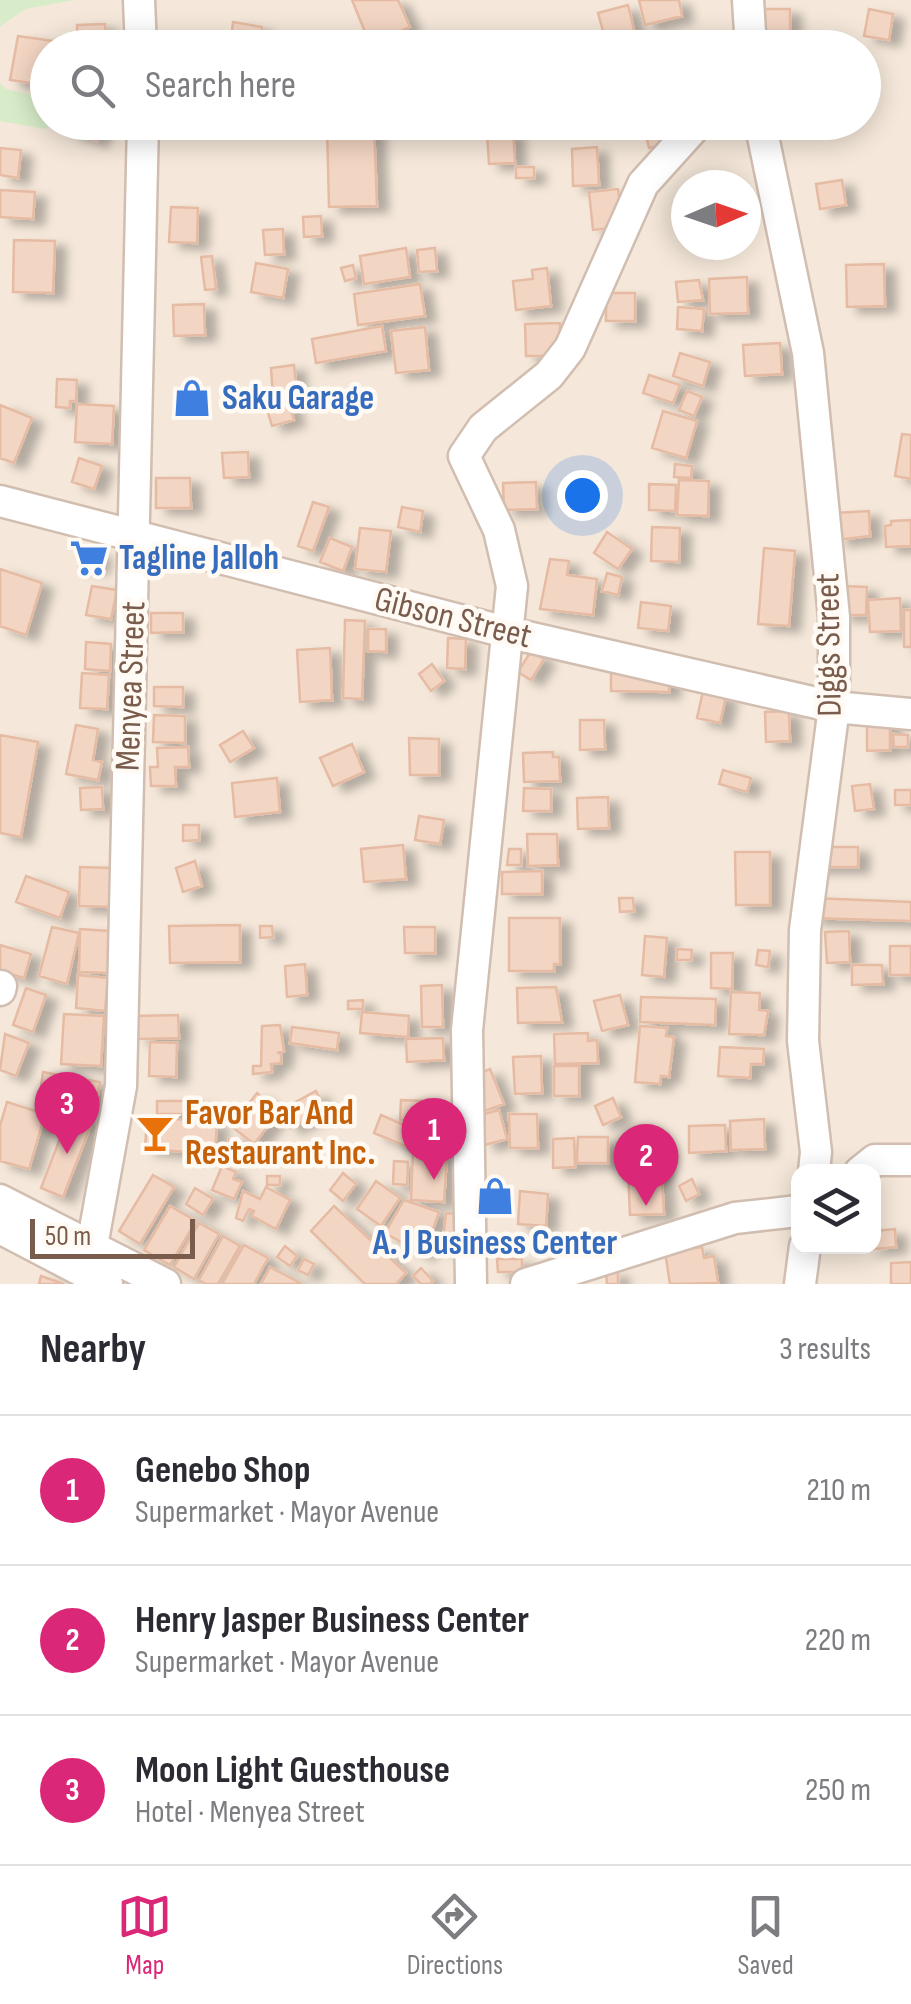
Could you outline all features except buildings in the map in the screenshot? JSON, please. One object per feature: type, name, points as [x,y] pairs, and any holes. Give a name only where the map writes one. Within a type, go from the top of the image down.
[{"type":"street","points":[[140,0],[141,30]]},
{"type":"street","points":[[748,0],[750,30]]},
{"type":"street","name":"Menyea Street","points":[[92,1246],[121,1086],[137,536],[143,140]]},
{"type":"street","points":[[471,1284],[466,1030],[512,586],[498,530],[464,456],[482,428],[549,374],[570,348],[643,184],[683,140]]},
{"type":"street","name":"Diggs Street","points":[[764,140],[808,353],[834,617],[834,706],[805,930],[803,1041],[815,1164]]},
{"type":"street","name":"Gibson Street","points":[[0,501],[506,632],[834,706],[911,714]]},
{"type":"street","points":[[870,1164],[875,1160],[911,1160]]},
{"type":"street","points":[[0,1200],[164,1284]]},
{"type":"street","points":[[526,1284],[735,1218],[791,1212]]},
{"type":"street","points":[[0,1228],[106,1284]]},
{"type":"street","points":[[800,1284],[804,1254]]},
{"type":"shaded area","points":[[0,0],[911,0],[911,1284],[0,1284]]},
{"type":"green space","points":[[0,0],[75,0],[25,9],[0,27]]},
{"type":"green space","points":[[0,83],[6,89],[30,95],[30,126],[0,121]]},
{"type":"place","name":"Saku Garage","points":[[192,398]]},
{"type":"place","name":"Tagline Jalloh","points":[[89,558]]},
{"type":"place","name":"Favor Bar And Restaurant Inc.","points":[[155,1133]]},
{"type":"place","name":"Moon Light Guesthouse","points":[[67,1154]]},
{"type":"place","name":"Genebo Shop","points":[[434,1180]]},
{"type":"place","name":"A. J Business Center","points":[[495,1196]]},
{"type":"place","name":"Henry Jasper Business Center","points":[[646,1206]]}]
